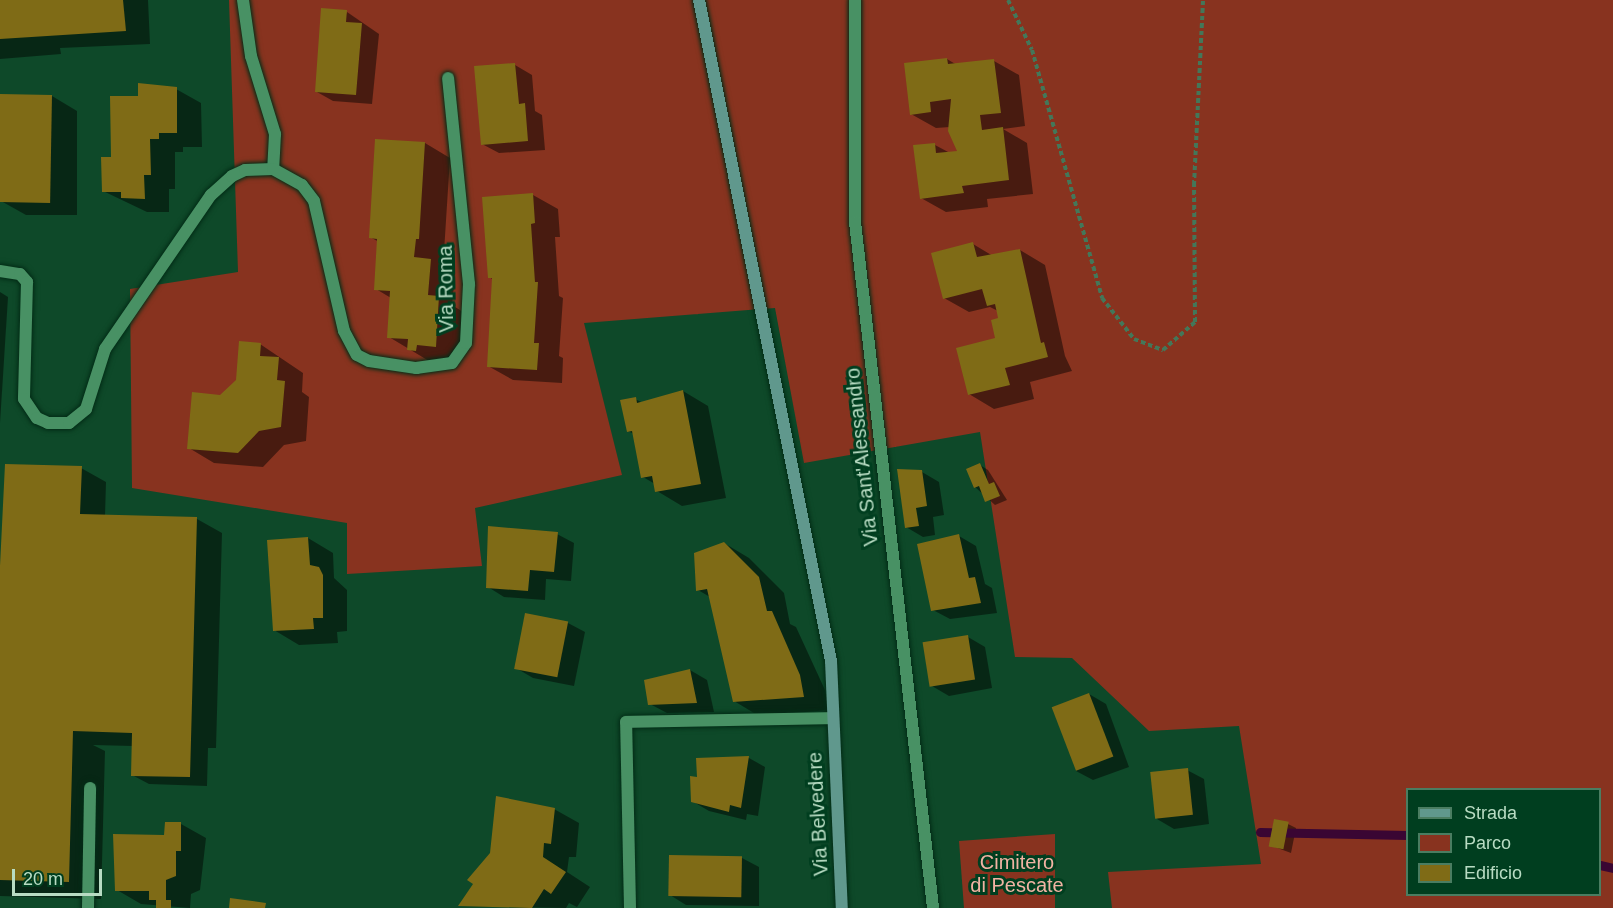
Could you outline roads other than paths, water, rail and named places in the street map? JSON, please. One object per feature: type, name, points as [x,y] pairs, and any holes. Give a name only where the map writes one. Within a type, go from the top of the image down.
[{"type":"main road","name":"Via Belvedere","points":[[699,0],[831,661],[842,908]]},
{"type":"street","points":[[243,0],[251,56],[274,134],[273,170]]},
{"type":"street","name":"Via Sant'Alessandro","points":[[855,0],[855,222],[933,908]]},
{"type":"street","name":"Via Roma","points":[[0,271],[21,274],[27,282],[24,399],[37,418],[48,423],[69,423],[86,409],[105,349],[211,195],[232,176],[245,170],[273,170],[302,185],[314,201],[344,332],[357,355],[369,361],[416,368],[452,363],[466,343],[469,284],[448,78]]},
{"type":"street","points":[[630,908],[626,722],[832,718]]},
{"type":"street","points":[[88,908],[90,788]]},
{"type":"waterway","points":[[1260,832],[1406,835]]},
{"type":"waterway","points":[[1601,865],[1613,868]]},
{"type":"park label","name":"Cimitero di Pescate","points":[[1017,874]]}]
